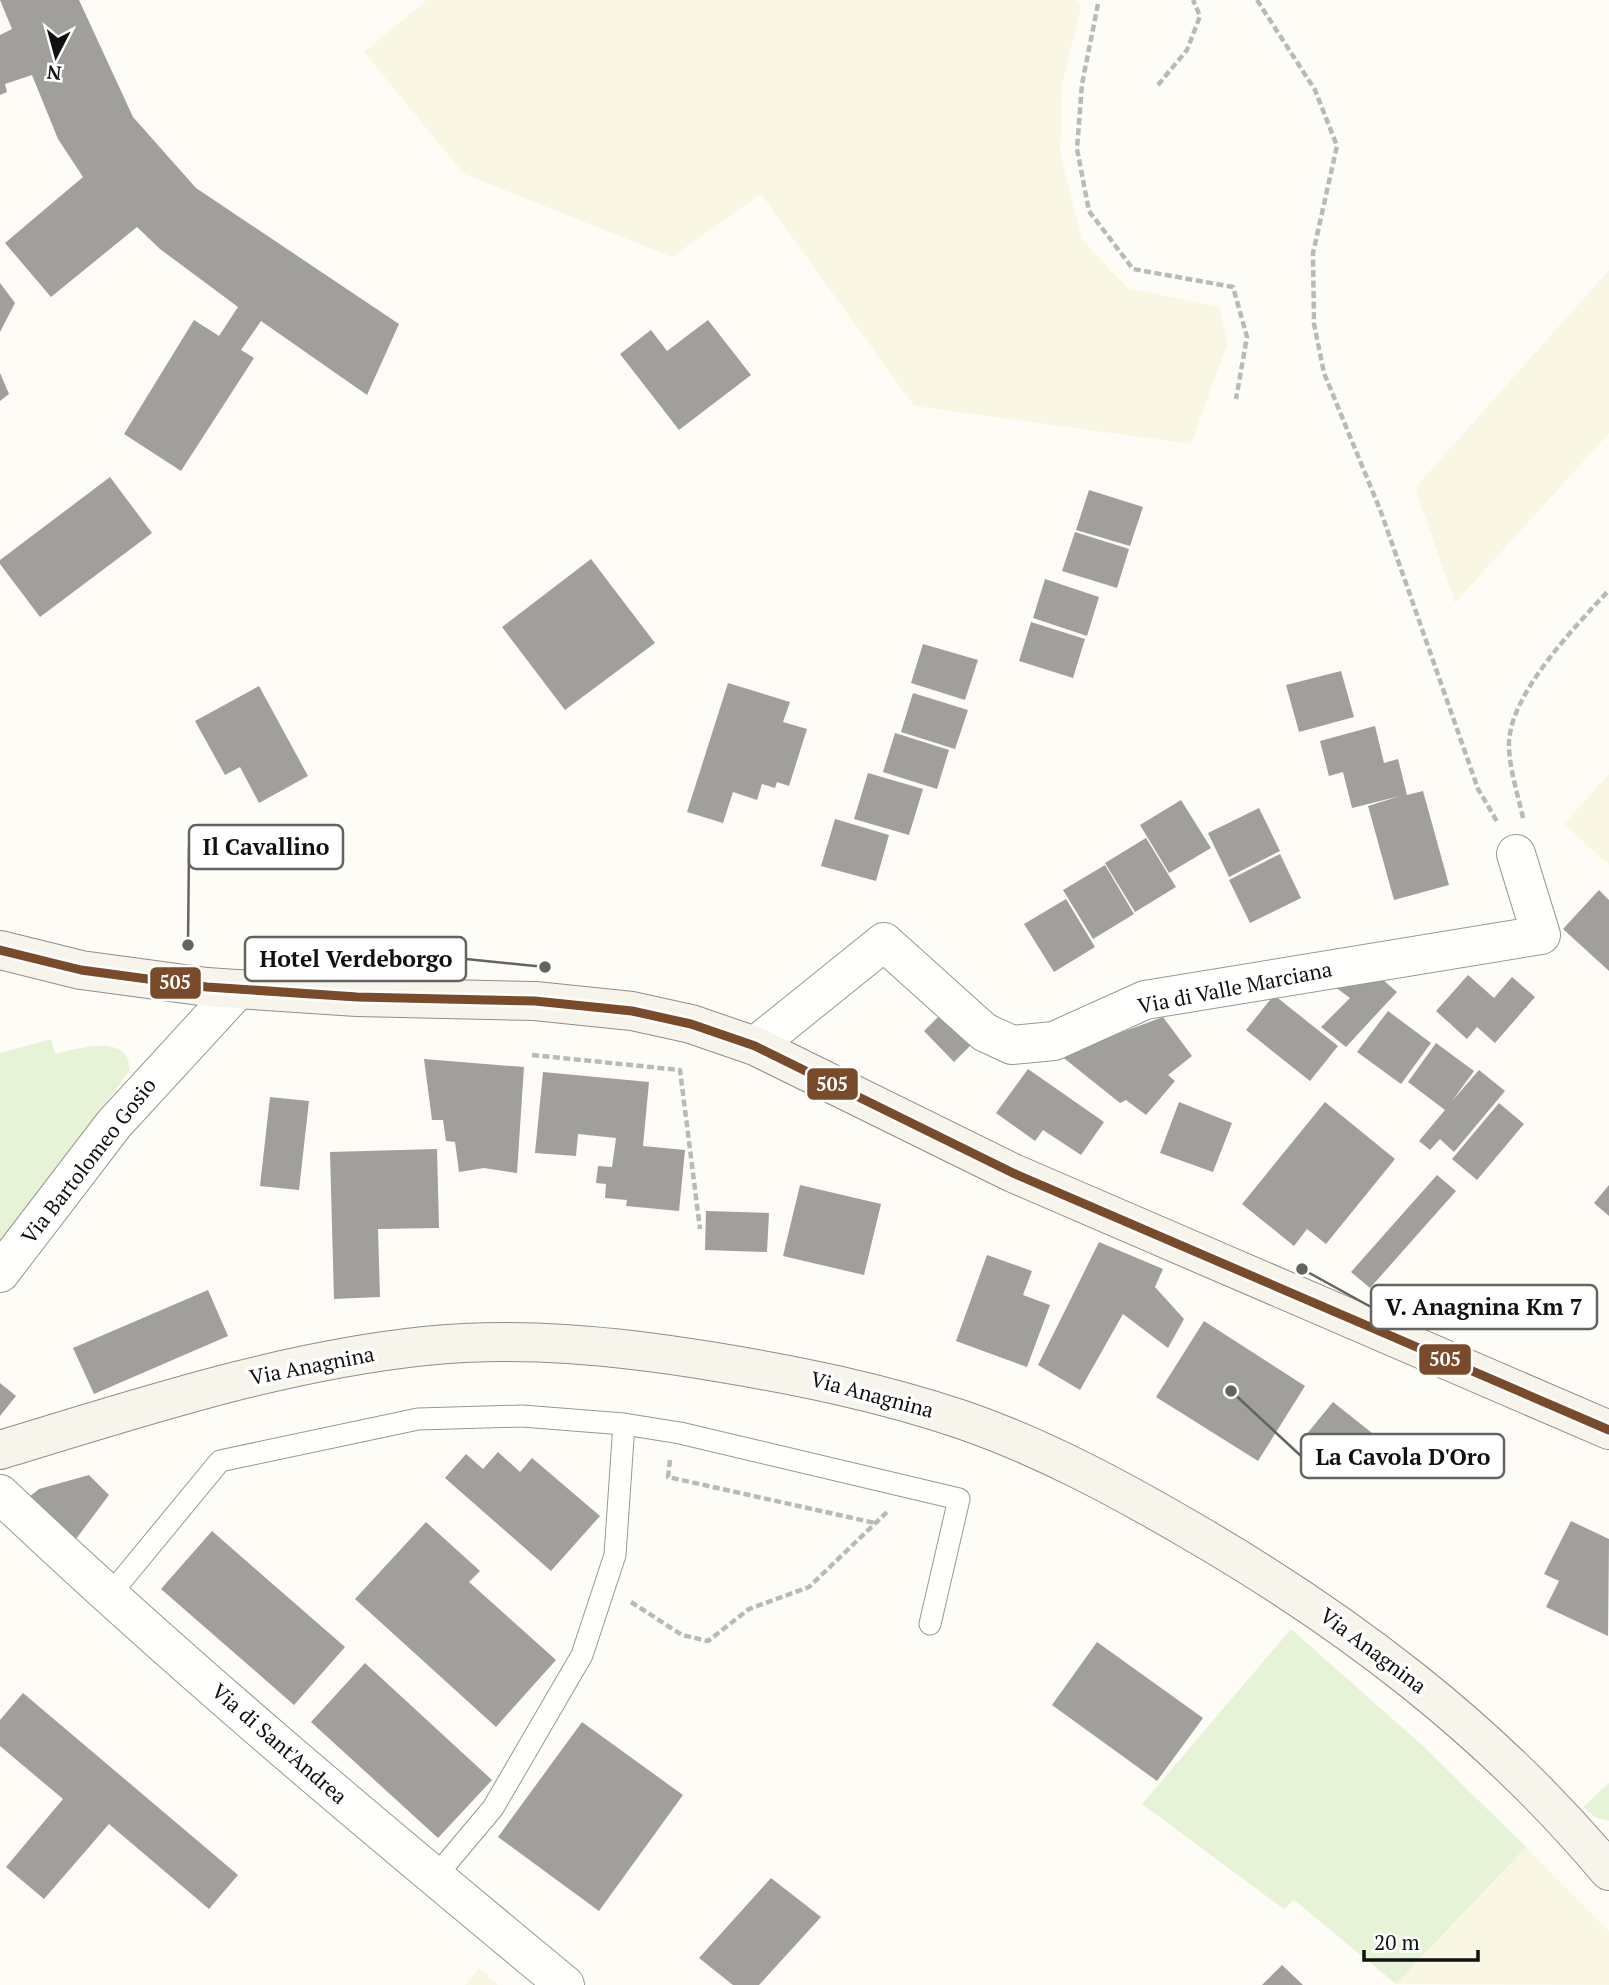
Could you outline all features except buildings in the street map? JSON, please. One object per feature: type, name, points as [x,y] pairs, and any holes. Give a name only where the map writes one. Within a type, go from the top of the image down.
[{"type":"main road","points":[[0,950],[81,970],[239,989],[356,997],[522,1000],[632,1011],[691,1024],[755,1046],[1001,1168],[1609,1430]]},
{"type":"main road","name":"Via Anagnina","points":[[0,1450],[186,1395],[294,1368],[437,1345],[515,1342],[630,1350],[767,1370],[875,1393],[1023,1443],[1080,1470],[1184,1526],[1321,1611],[1406,1674],[1487,1744],[1544,1799],[1609,1871]]},
{"type":"street","name":"Via di Valle Marciana","points":[[755,1046],[886,939],[984,1032],[1012,1045],[1054,1041],[1145,1000],[1541,935],[1516,854]]},
{"type":"street","name":"Via Bartolomeo Gosio","points":[[0,1273],[120,1115],[239,989]]},
{"type":"street","name":"Via di Sant'Andrea","points":[[0,1494],[108,1597],[565,1985]]},
{"type":"lane","points":[[108,1597],[220,1461],[418,1419],[522,1416],[623,1433],[680,1433],[959,1499],[930,1624]]},
{"type":"lane","points":[[435,1877],[493,1808],[582,1655],[615,1555],[623,1433]]},
{"type":"path","points":[[1158,85],[1187,50],[1200,16],[1193,0]]},
{"type":"path","points":[[1256,0],[1315,90],[1337,146],[1313,253],[1314,324],[1324,373],[1381,512],[1478,789],[1516,854]]},
{"type":"path","points":[[1098,4],[1082,84],[1077,149],[1089,211],[1133,269],[1233,287],[1247,337],[1236,399]]},
{"type":"path","points":[[1516,854],[1526,834],[1509,748],[1511,727],[1531,684],[1572,631],[1609,590]]},
{"type":"path","points":[[533,1055],[680,1070],[700,1229]]},
{"type":"path","points":[[623,1433],[672,1449],[668,1478],[875,1524]]},
{"type":"path","points":[[605,1584],[682,1635],[708,1641],[749,1609],[808,1587],[890,1509]]},
{"type":"shaded area","points":[[427,0],[1075,0],[1081,7],[1062,85],[1060,153],[1082,240],[1128,288],[1219,307],[1228,342],[1191,444],[914,406],[761,194],[672,257],[464,174],[364,52]]},
{"type":"shaded area","points":[[1609,270],[1609,433],[1455,603],[1415,488]]},
{"type":"shaded area","points":[[1609,774],[1609,865],[1564,824]]},
{"type":"shaded area","points":[[1526,1847],[1609,1931],[1609,1985],[1396,1984]]},
{"type":"shaded area","points":[[479,1968],[498,1985],[465,1985]]},
{"type":"green space","points":[[51,1039],[55,1054],[88,1047],[111,1047],[121,1051],[127,1058],[130,1070],[0,1248],[0,1053]]},
{"type":"green space","points":[[1291,1629],[1423,1746],[1526,1847],[1396,1984],[1294,1900],[1284,1909],[1142,1804]]},
{"type":"green space","points":[[1609,1783],[1609,1821],[1595,1817],[1583,1807]]},
{"type":"transit line","name":"505","points":[[0,950],[81,970],[207,987],[357,997],[535,1001],[632,1011],[691,1024],[755,1046],[1013,1173],[1609,1430]]},
{"type":"place","name":"Il Cavallino","points":[[188,945]]},
{"type":"place","name":"Hotel Verdeborgo","points":[[545,967]]},
{"type":"place","name":"V. Anagnina Km 7","points":[[1302,1269]]},
{"type":"place","name":"La Cavola D'Oro","points":[[1231,1391]]}]
